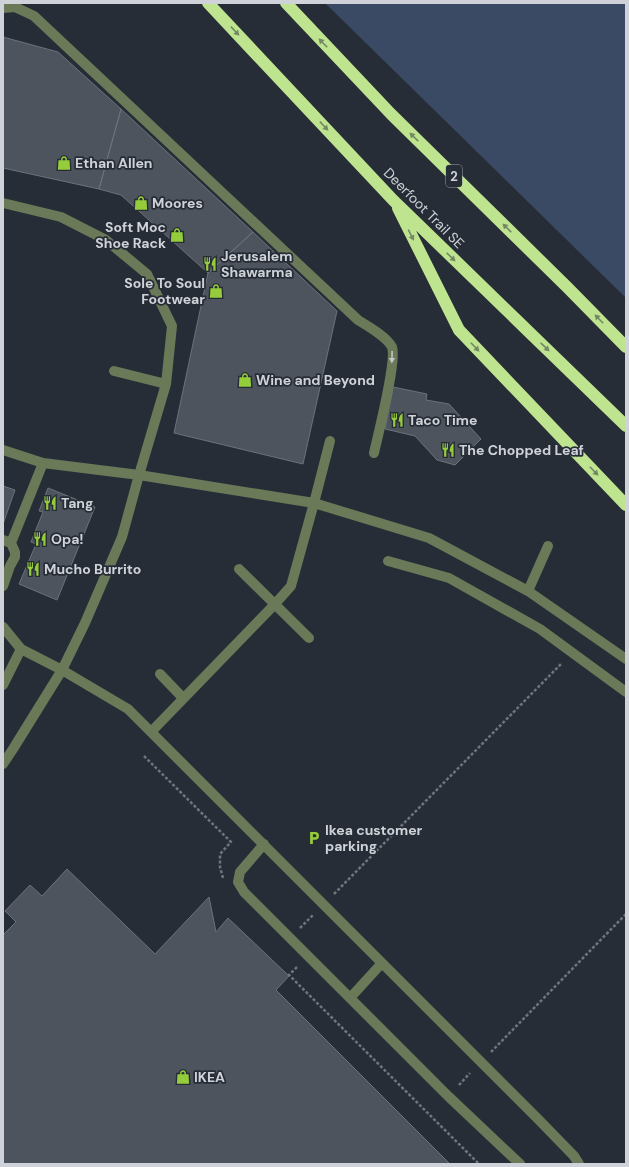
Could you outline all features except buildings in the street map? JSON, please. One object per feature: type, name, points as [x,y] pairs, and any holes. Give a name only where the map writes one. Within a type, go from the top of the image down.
[{"type":"highway","name":"Deerfoot Trail SE","points":[[208,3],[394,200],[626,426]]},
{"type":"highway","name":"2","points":[[286,3],[391,114],[626,347]]},
{"type":"highway","points":[[394,200],[459,330],[626,505]]},
{"type":"street","points":[[3,8],[16,7],[34,16],[358,320],[382,336],[392,347],[390,376],[374,453]]},
{"type":"street","points":[[3,203],[61,217],[106,240],[147,274],[172,326],[166,384],[122,537],[85,623],[62,670],[3,764]]},
{"type":"street","points":[[114,371],[166,384]]},
{"type":"street","points":[[151,732],[291,586],[330,441]]},
{"type":"street","points":[[3,450],[43,463],[139,475],[314,503],[429,538],[528,591],[626,659]]},
{"type":"street","points":[[3,586],[7,568],[15,557],[15,552],[7,542],[43,463]]},
{"type":"street","points":[[528,591],[548,546]]},
{"type":"street","points":[[388,561],[449,578],[540,629],[626,692]]},
{"type":"street","points":[[239,569],[309,638]]},
{"type":"street","points":[[3,627],[21,649],[62,670],[128,709],[481,1062],[574,1156],[579,1164]]},
{"type":"street","points":[[3,685],[21,649]]},
{"type":"street","points":[[160,674],[183,698]]},
{"type":"street","points":[[264,844],[240,872],[238,882],[244,892],[448,1096],[520,1164]]},
{"type":"street","points":[[350,998],[382,963]]},
{"type":"path","points":[[290,938],[572,653]]},
{"type":"path","points":[[144,756],[231,842],[220,854],[220,867],[224,883]]},
{"type":"path","points":[[448,1096],[626,914]]},
{"type":"path","points":[[301,963],[289,975],[479,1164]]},
{"type":"shaded area","points":[[325,3],[626,3],[626,298]]},
{"type":"place","name":"Ethan Allen","points":[[64,163]]},
{"type":"place","name":"Moores","points":[[141,203]]},
{"type":"place","name":"Soft Moc Shoe Rack","points":[[177,235]]},
{"type":"place","name":"Jerusalem Shawarma","points":[[210,264]]},
{"type":"place","name":"Sole To Soul Footwear","points":[[216,291]]},
{"type":"place","name":"Wine and Beyond","points":[[245,380]]},
{"type":"place","name":"Taco Time","points":[[397,420]]},
{"type":"place","name":"The Chopped Leaf","points":[[448,450]]},
{"type":"place","name":"Tang","points":[[50,503]]},
{"type":"place","name":"Opa!","points":[[40,539]]},
{"type":"place","name":"Mucho Burrito","points":[[33,569]]},
{"type":"place","name":"Ikea customer parking","points":[[314,838]]},
{"type":"place","name":"IKEA","points":[[183,1077]]}]
